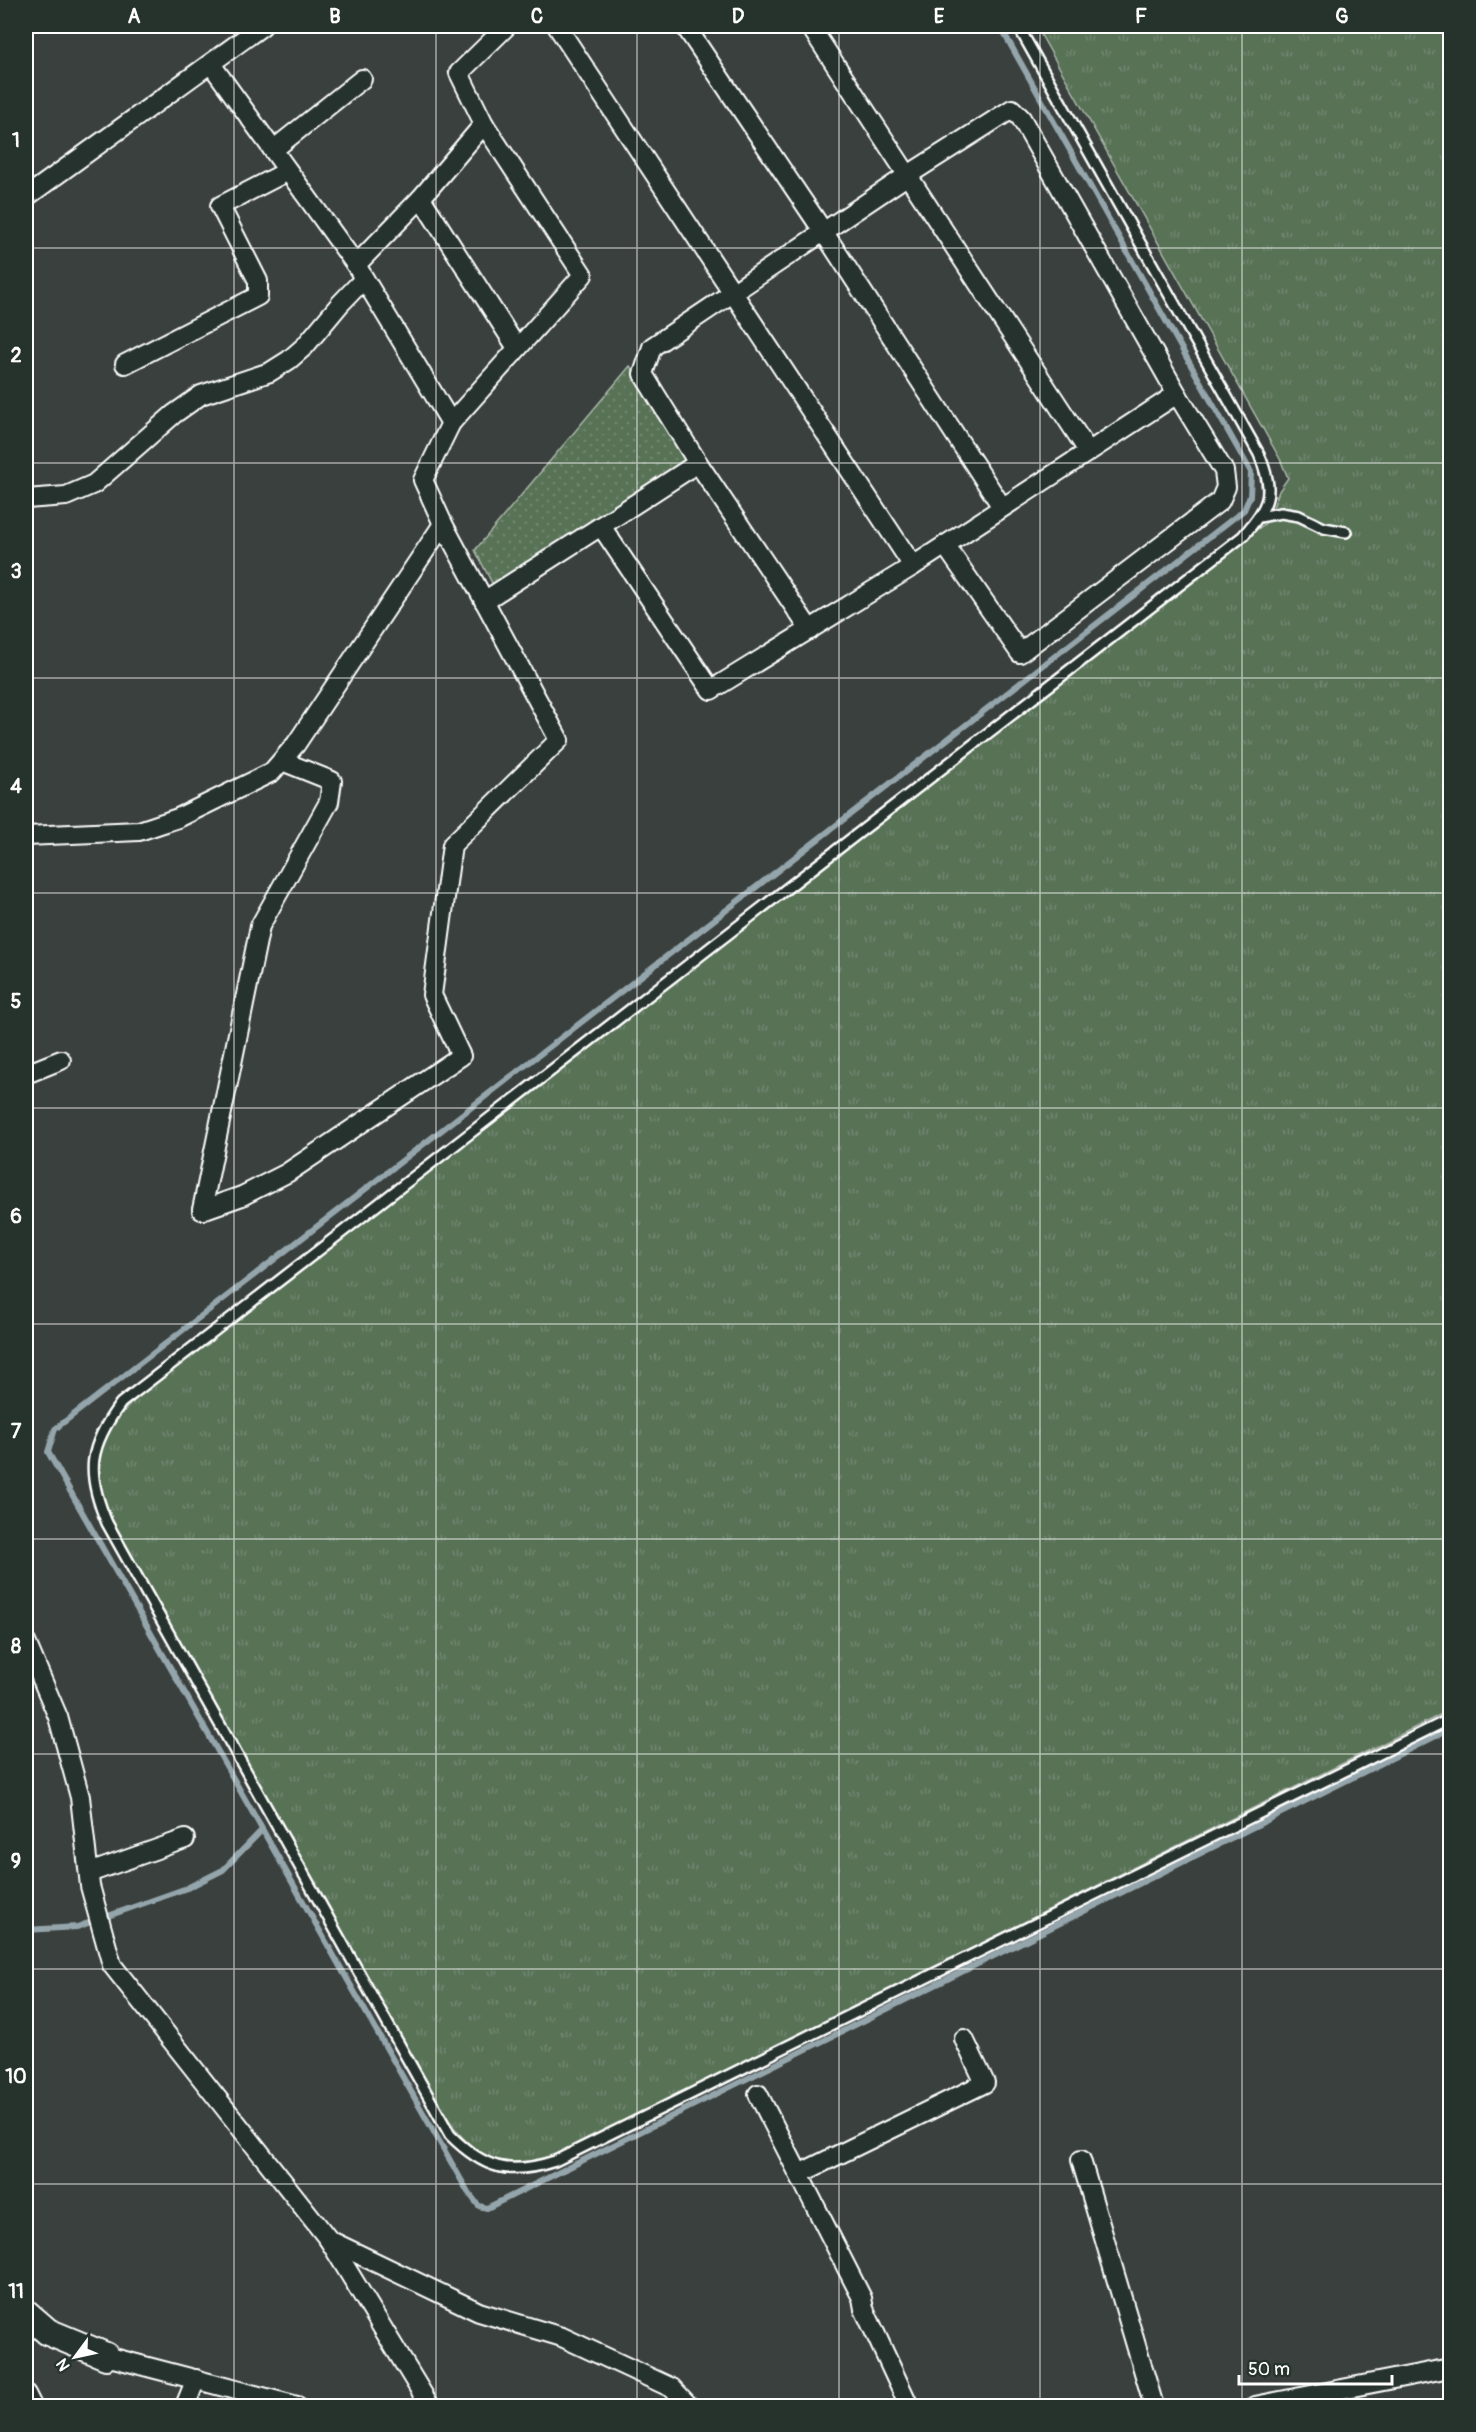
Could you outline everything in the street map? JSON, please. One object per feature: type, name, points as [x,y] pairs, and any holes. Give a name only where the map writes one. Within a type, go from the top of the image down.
[{"type":"street","points":[[26,197],[262,26]]},
{"type":"street","points":[[282,761],[332,782],[329,802],[260,926],[201,1210],[242,1196],[287,1173],[461,1056],[432,995],[452,845],[559,740],[443,524],[423,480],[451,423],[583,275],[484,124],[459,73],[507,26]]},
{"type":"street","points":[[557,26],[913,566]]},
{"type":"street","points":[[685,26],[823,231],[1002,507]]},
{"type":"street","points":[[810,26],[1088,451]]},
{"type":"street","points":[[211,64],[360,272],[451,423]]},
{"type":"street","points":[[273,150],[362,79]]},
{"type":"street","points":[[810,630],[698,463],[643,374],[652,347],[823,231],[1012,109],[1021,118],[1177,394],[1224,471],[1226,487],[1220,501],[1020,653],[945,545]]},
{"type":"street","points":[[26,499],[66,496],[94,484],[174,414],[201,395],[270,372],[289,360],[305,346],[340,304],[360,272],[484,124]]},
{"type":"street","points":[[125,364],[258,296],[258,281],[220,206],[288,171]]},
{"type":"street","points":[[421,198],[517,348]]},
{"type":"street","points":[[601,526],[711,690],[913,566],[1177,394]]},
{"type":"street","points":[[484,601],[698,463]]},
{"type":"street","points":[[26,836],[139,831],[178,818],[272,771],[296,744],[443,524]]},
{"type":"street","points":[[26,1074],[61,1060]]},
{"type":"street","points":[[26,1642],[58,1717],[80,1797],[90,1886],[111,1965],[329,2240],[430,2406]]},
{"type":"street","points":[[89,1873],[185,1839]]},
{"type":"street","points":[[799,2174],[985,2083],[964,2039]]},
{"type":"street","points":[[758,2094],[862,2298],[864,2309],[909,2406]]},
{"type":"street","points":[[1081,2160],[1154,2406]]},
{"type":"street","points":[[329,2240],[480,2312],[562,2337],[672,2388],[689,2406]]},
{"type":"street","points":[[26,2313],[48,2332],[106,2356],[297,2406]]},
{"type":"street","points":[[1255,2406],[1450,2368]]},
{"type":"street","points":[[185,2406],[196,2379]]},
{"type":"street","points":[[26,2394],[32,2406]]},
{"type":"lane","points":[[1018,26],[1259,454],[1269,477],[1268,500],[1259,517],[1243,536],[121,1403],[103,1427],[94,1448],[93,1475],[97,1500],[107,1523],[450,2135],[469,2154],[491,2164],[514,2170],[532,2168],[555,2161],[1450,1719]]},
{"type":"lane","points":[[1259,517],[1281,513],[1299,516],[1323,528],[1346,532]]},
{"type":"green space","points":[[1036,26],[1450,26],[1450,1710],[552,2157],[512,2162],[496,2160],[471,2146],[459,2134],[436,2101],[110,1516],[102,1494],[99,1475],[104,1441],[123,1412],[154,1383],[1268,521],[1279,491],[1288,478],[1280,459]]},
{"type":"green space","points":[[630,366],[686,459],[493,585],[475,550]]},
{"type":"waterway","points":[[1000,26],[1251,472],[1250,496],[1244,510],[55,1429],[48,1452],[468,2192],[479,2206],[487,2208],[1450,1729]]},
{"type":"waterway","points":[[26,1930],[77,1927],[187,1888],[223,1870],[261,1831]]}]
